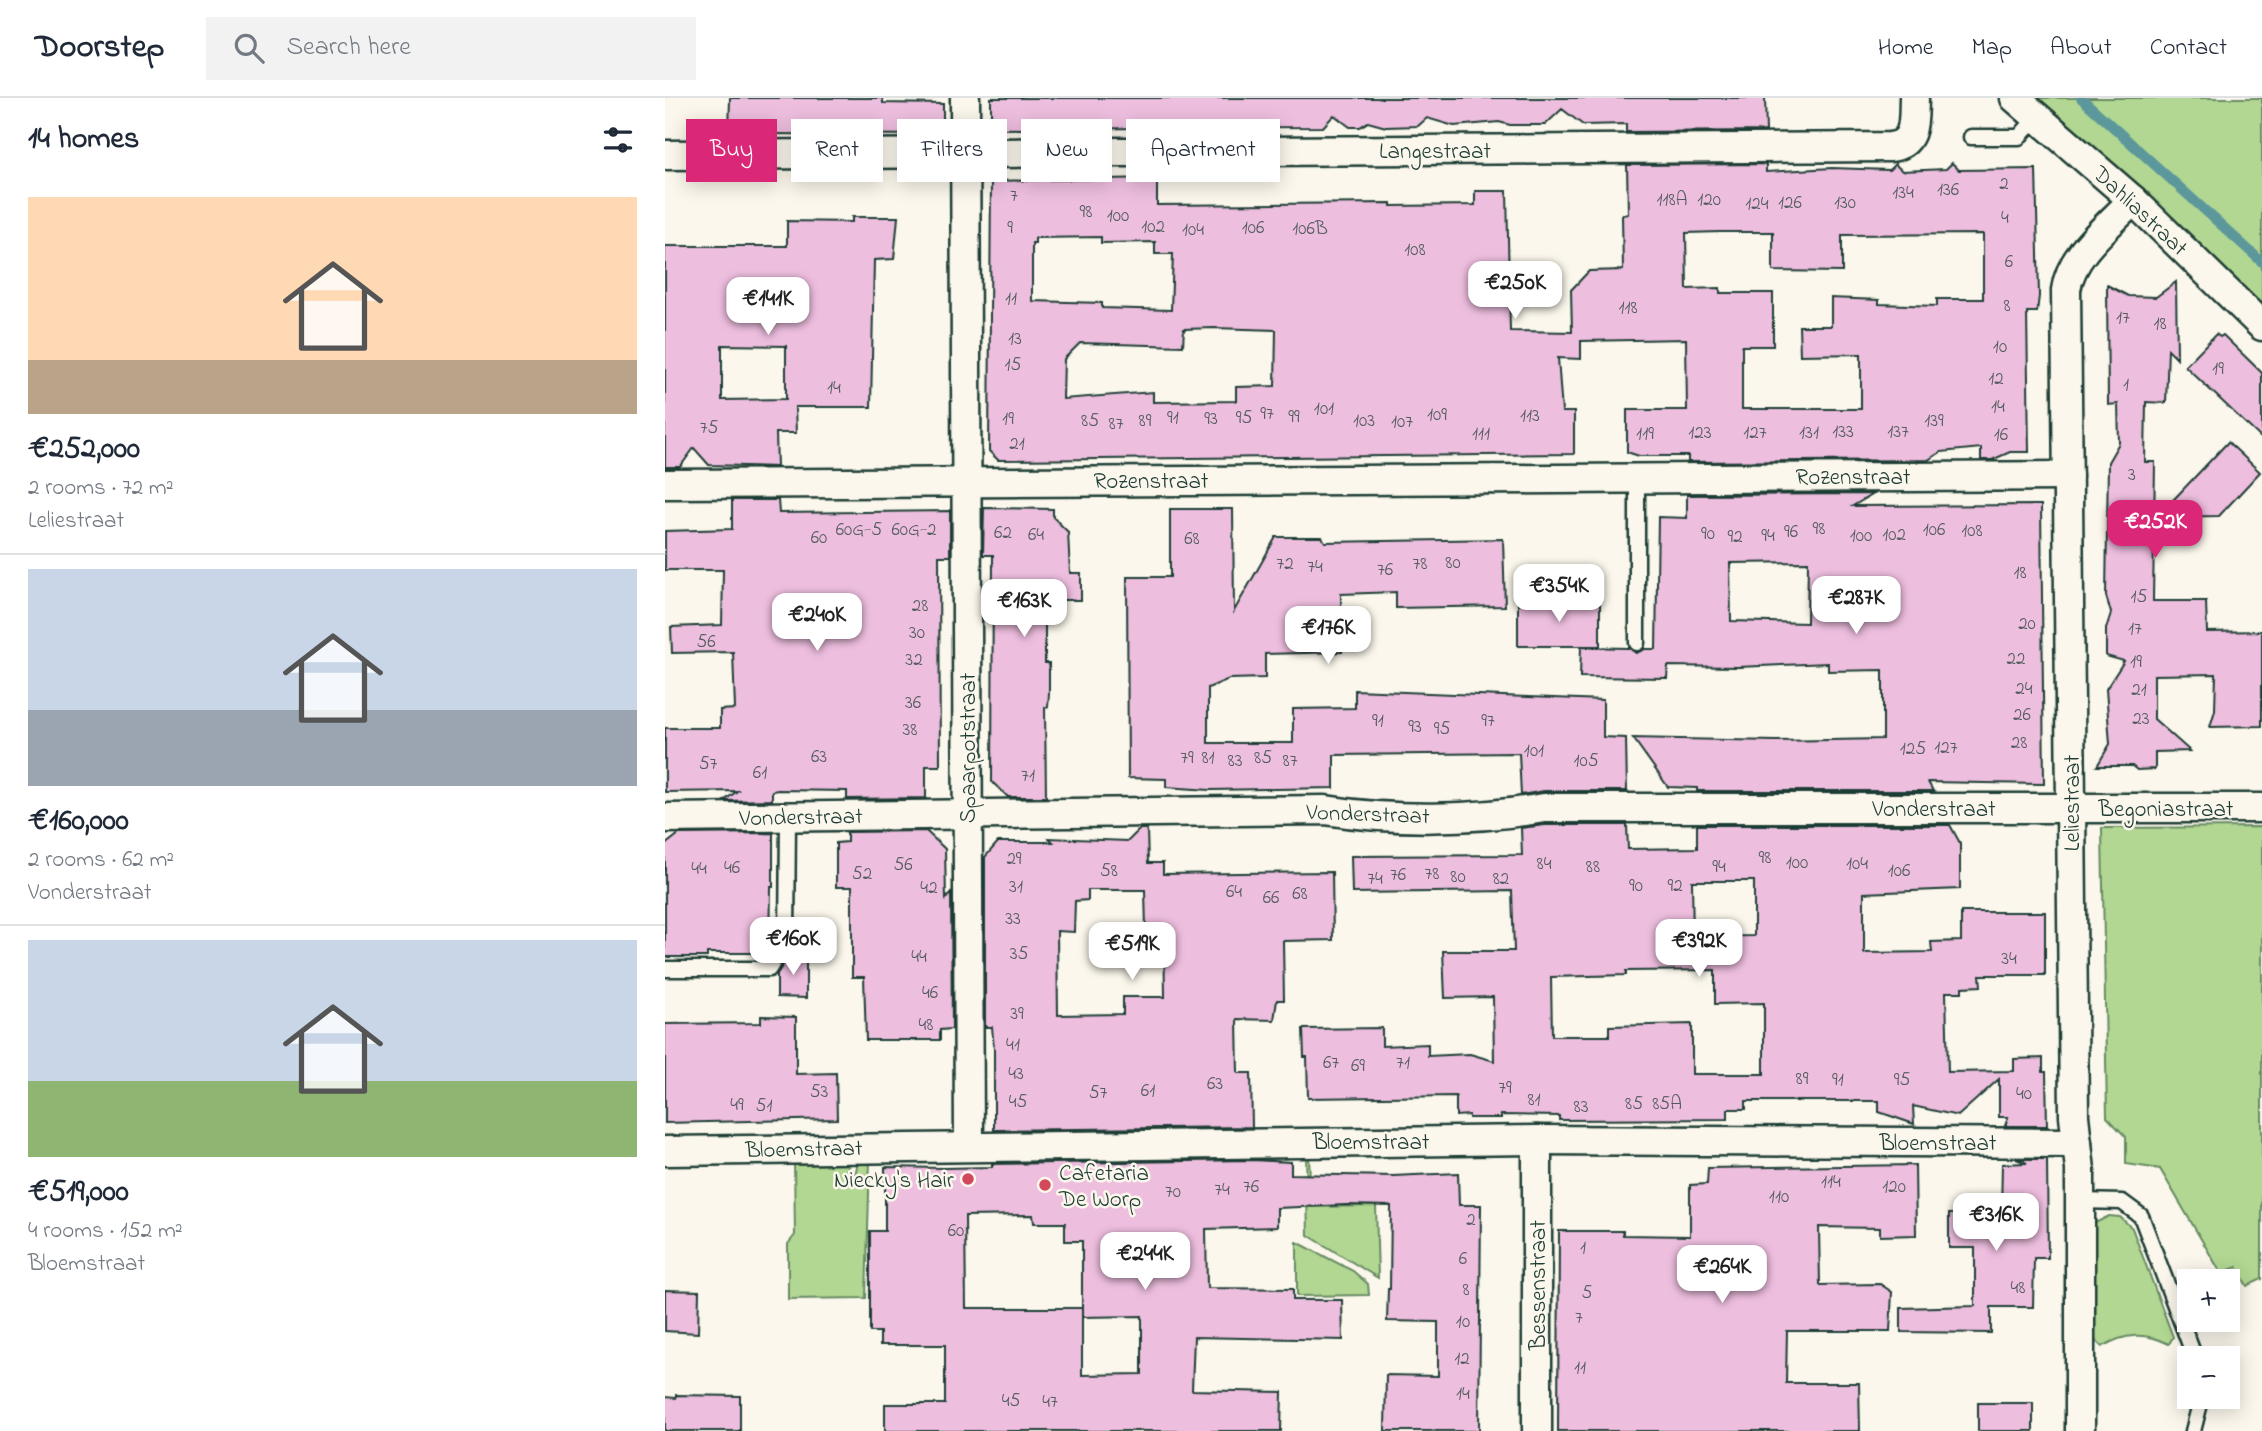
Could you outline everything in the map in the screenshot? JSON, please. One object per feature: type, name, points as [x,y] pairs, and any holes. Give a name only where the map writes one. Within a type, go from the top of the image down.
[{"type":"street","name":"Spaarpotstraat","points":[[965,98],[965,119]]},
{"type":"street","name":"Langestraat","points":[[1007,152],[1890,147],[1904,142],[1912,133],[1913,98]]},
{"type":"street","name":"Dahliastraat","points":[[2015,98],[2133,200],[2262,326]]},
{"type":"street","name":"Langestraat","points":[[665,155],[897,153]]},
{"type":"street","name":"Spaarpotstraat","points":[[965,182],[969,1145]]},
{"type":"street","name":"Leliestraat","points":[[2080,1431],[2080,1201],[2074,1116],[2067,281],[2077,260],[2133,200]]},
{"type":"street","name":"Rozenstraat","points":[[665,484],[2068,476]]},
{"type":"street","name":"Vonderstraat","points":[[665,818],[1325,810],[1364,817],[1507,814],[1544,807],[2071,808]]},
{"type":"street","name":"Begoniastraat","points":[[2071,808],[2262,808]]},
{"type":"street","name":"Bloemstraat","points":[[665,1151],[969,1145],[1537,1140],[2077,1143]]},
{"type":"street","name":"Bessenstraat","points":[[1537,1140],[1537,1431]]},
{"type":"lane","points":[[1971,136],[2019,138],[2037,117]]},
{"type":"lane","points":[[1637,477],[1637,643]]},
{"type":"lane","points":[[665,969],[769,970],[787,940],[788,816]]},
{"type":"lane","points":[[2080,1201],[2122,1202],[2141,1216],[2190,1346]]},
{"type":"lane","points":[[2193,1431],[2199,1409]]},
{"type":"green space","points":[[2038,98],[2262,98],[2262,306],[2168,214]]},
{"type":"green space","points":[[2262,827],[2262,1279],[2247,1286],[2237,1267],[2219,1269],[2160,1169],[2126,1164],[2126,1137],[2107,1117],[2102,828]]},
{"type":"green space","points":[[1306,1154],[1309,1154],[1311,1207],[1376,1206],[1378,1278],[1308,1235]]},
{"type":"green space","points":[[859,1158],[870,1159],[866,1298],[788,1299],[788,1244],[795,1235],[794,1160],[850,1159],[846,1175],[855,1175]]},
{"type":"green space","points":[[2109,1216],[2120,1217],[2132,1228],[2173,1337],[2169,1344],[2152,1337],[2135,1336],[2119,1339],[2102,1347],[2090,1335],[2091,1229],[2095,1223]]},
{"type":"green space","points":[[1297,1242],[1353,1271],[1368,1284],[1369,1295],[1297,1296]]},
{"type":"building","points":[[730,98],[883,98],[883,103],[943,104],[943,119],[897,119],[897,135],[883,135],[883,119],[791,119],[791,134],[777,134],[777,119],[729,119]]},
{"type":"building","points":[[991,98],[1765,98],[1766,131],[1626,132],[1626,124],[1583,125],[1562,109],[1545,125],[1510,125],[1499,122],[1454,126],[1427,118],[1418,126],[1386,127],[1368,122],[1360,127],[1350,127],[1334,115],[1323,127],[1280,127],[1280,119],[1126,119],[1126,128],[1112,128],[1112,119],[1021,119],[1021,129],[1007,129],[1007,119],[991,119]]},
{"type":"building","points":[[1952,163],[1959,170],[2036,169],[2039,296],[2037,312],[2027,312],[2029,452],[2010,452],[1992,460],[1981,460],[1981,448],[1941,452],[1928,460],[1688,462],[1688,456],[1639,456],[1627,452],[1627,410],[1687,410],[1686,339],[1581,341],[1581,359],[1558,358],[1562,412],[1574,412],[1574,454],[998,460],[989,451],[991,182],[1112,182],[1112,179],[1126,179],[1126,182],[1157,182],[1157,205],[1475,205],[1475,191],[1507,191],[1510,331],[1572,332],[1571,290],[1589,271],[1623,270],[1622,215],[1628,214],[1627,165],[1766,164],[1766,172],[1832,168],[1889,170],[1895,164],[1902,171],[1946,169]],"holes":[[[1773,232],[1773,271],[1842,272],[1842,235],[1983,234],[1983,299],[1937,299],[1937,306],[1879,304],[1879,300],[1831,298],[1831,326],[1799,326],[1800,355],[1861,354],[1861,409],[1742,409],[1742,346],[1773,346],[1773,293],[1720,293],[1720,288],[1687,289],[1686,233]],[[1101,237],[1101,243],[1155,242],[1155,254],[1173,254],[1171,310],[1102,308],[1102,303],[1032,301],[1032,243],[1035,243],[1035,238]],[[1184,329],[1276,330],[1275,386],[1236,387],[1236,401],[1153,402],[1153,392],[1063,399],[1064,359],[1080,343],[1183,346]]]},
{"type":"building","points":[[852,217],[898,217],[894,259],[874,260],[871,407],[795,407],[796,433],[776,433],[777,467],[709,465],[694,448],[680,467],[665,467],[665,246],[787,246],[787,221],[852,222]],"holes":[[[722,345],[786,346],[786,399],[722,400]]]},
{"type":"building","points":[[2176,282],[2177,358],[2168,349],[2166,403],[2146,402],[2145,462],[2155,462],[2153,601],[2206,601],[2207,632],[2262,631],[2262,726],[2210,727],[2215,710],[2216,674],[2154,675],[2154,719],[2190,751],[2155,752],[2155,769],[2097,766],[2110,744],[2106,689],[2124,661],[2106,656],[2106,629],[2111,613],[2106,596],[2108,462],[2119,443],[2118,404],[2108,405],[2107,285],[2128,296],[2156,297]]},
{"type":"building","points":[[2216,334],[2220,337],[2223,335],[2262,373],[2262,439],[2185,366]]},
{"type":"building","points":[[2228,442],[2260,472],[2219,516],[2157,517]]},
{"type":"building","points":[[1873,494],[1853,506],[2041,505],[2044,784],[1928,782],[1933,791],[1697,791],[1697,788],[1668,787],[1633,738],[1776,741],[1883,739],[1883,670],[1828,671],[1828,663],[1738,667],[1668,666],[1667,678],[1580,677],[1581,647],[1629,648],[1636,653],[1645,649],[1656,649],[1658,517],[1687,518],[1687,495]],"holes":[[[1808,562],[1807,623],[1731,621],[1730,563]]]},
{"type":"building","points":[[732,500],[778,500],[779,513],[950,511],[950,556],[939,556],[940,766],[926,766],[926,798],[847,799],[847,791],[778,790],[772,791],[772,800],[724,801],[737,791],[665,792],[665,728],[720,728],[720,710],[735,709],[733,652],[672,653],[671,627],[722,625],[723,570],[665,570],[665,531],[732,529]]},
{"type":"building","points":[[984,508],[1053,509],[1053,517],[1068,532],[1070,573],[1081,573],[1081,600],[1045,600],[1045,663],[1049,663],[1048,707],[1045,707],[1046,797],[1008,797],[992,782],[993,555],[983,555]]},
{"type":"building","points":[[1170,509],[1233,509],[1234,611],[1276,537],[1322,537],[1325,542],[1503,539],[1505,606],[1396,608],[1396,592],[1341,594],[1342,652],[1265,654],[1265,678],[1229,679],[1208,688],[1208,743],[1293,743],[1293,709],[1355,708],[1355,690],[1603,700],[1603,737],[1626,738],[1627,791],[1544,791],[1521,795],[1519,753],[1334,755],[1334,788],[1210,790],[1166,787],[1166,779],[1128,778],[1127,577],[1170,577]]},
{"type":"building","points":[[1518,601],[1600,604],[1600,646],[1518,646]]},
{"type":"building","points":[[1545,825],[1627,825],[1628,849],[1697,848],[1697,825],[1950,825],[1960,843],[1960,889],[1864,893],[1864,953],[1932,952],[1931,942],[1961,941],[1961,912],[2045,912],[2045,975],[1980,975],[1981,986],[1962,987],[1962,992],[1946,992],[1948,1072],[2014,1071],[2014,1059],[2043,1058],[2043,1072],[2046,1072],[2047,1126],[2005,1126],[2008,1117],[1999,1117],[1999,1079],[1958,1116],[1913,1106],[1914,1124],[1879,1112],[1879,1101],[1746,1101],[1746,1109],[1728,1109],[1728,1119],[1559,1120],[1559,1116],[1456,1116],[1456,1096],[1308,1098],[1303,1029],[1382,1028],[1382,1046],[1428,1044],[1428,1056],[1470,1054],[1494,1061],[1493,997],[1445,998],[1443,951],[1514,951],[1512,891],[1352,893],[1351,856],[1522,855],[1521,828]],"holes":[[[1692,881],[1754,881],[1754,936],[1693,937]],[[1715,970],[1715,1004],[1764,1003],[1764,1074],[1692,1074],[1692,1024],[1609,1026],[1609,1036],[1552,1036],[1551,977],[1626,975],[1626,971]]]},
{"type":"building","points":[[1140,829],[1147,829],[1148,863],[1163,863],[1163,874],[1332,872],[1333,940],[1283,941],[1284,1000],[1277,1000],[1274,1020],[1237,1019],[1238,1073],[1251,1073],[1252,1127],[994,1130],[994,1049],[992,1027],[985,1027],[985,857],[998,842],[1053,842],[1049,838],[1128,841]],"holes":[[[1088,890],[1145,890],[1146,929],[1164,928],[1165,997],[1123,997],[1123,1014],[1058,1015],[1057,931],[1074,932],[1075,901],[1088,900]]]},
{"type":"building","points":[[926,831],[945,849],[946,899],[951,893],[952,1029],[940,1030],[940,1040],[866,1040],[864,977],[852,977],[852,887],[836,887],[836,843],[847,842],[847,832]]},
{"type":"building","points":[[773,833],[770,948],[767,953],[707,953],[707,957],[665,957],[665,845],[679,834]]},
{"type":"building","points":[[790,954],[806,954],[806,998],[777,997],[777,974]]},
{"type":"building","points":[[761,1016],[796,1017],[796,1074],[836,1073],[837,1119],[665,1123],[665,1024],[761,1023]]},
{"type":"building","points":[[2016,1159],[2047,1159],[2048,1258],[2034,1258],[2033,1307],[1991,1307],[1991,1333],[1901,1332],[1901,1308],[1975,1306],[1975,1248],[1949,1248],[1949,1214],[2001,1213],[2002,1164],[2027,1163]]},
{"type":"building","points":[[1252,1160],[1291,1162],[1291,1174],[1393,1176],[1458,1173],[1459,1205],[1481,1205],[1479,1431],[1385,1431],[1386,1375],[1438,1376],[1438,1322],[1387,1321],[1391,1206],[1346,1205],[1277,1208],[1277,1227],[1206,1229],[1207,1288],[1293,1289],[1293,1300],[1342,1300],[1343,1340],[1194,1337],[1192,1390],[1282,1392],[1281,1431],[885,1431],[885,1404],[945,1404],[945,1345],[880,1345],[880,1332],[870,1332],[870,1231],[885,1231],[885,1167],[992,1167],[992,1164]],"holes":[[[1033,1215],[1034,1223],[1065,1223],[1065,1241],[1082,1241],[1082,1308],[966,1308],[965,1216]],[[1142,1316],[1142,1374],[1082,1375],[1082,1317]]]},
{"type":"building","points":[[1915,1165],[1916,1235],[1880,1236],[1880,1228],[1819,1227],[1820,1285],[1880,1284],[1892,1292],[1890,1331],[1787,1331],[1786,1383],[1859,1383],[1860,1431],[1558,1431],[1559,1231],[1623,1231],[1623,1235],[1690,1236],[1690,1185],[1707,1184],[1708,1168]]},
{"type":"building","points":[[665,1290],[699,1291],[698,1333],[665,1331]]},
{"type":"building","points":[[676,1395],[740,1396],[740,1431],[665,1431],[665,1397],[676,1398]]},
{"type":"building","points":[[1978,1403],[2033,1403],[2033,1431],[1978,1431]]},
{"type":"waterway","points":[[2081,98],[2262,262]]},
{"type":"place","name":"Niecky's Hair","points":[[968,1179]]},
{"type":"place","name":"Cafetaria De Worp","points":[[1045,1185]]}]
